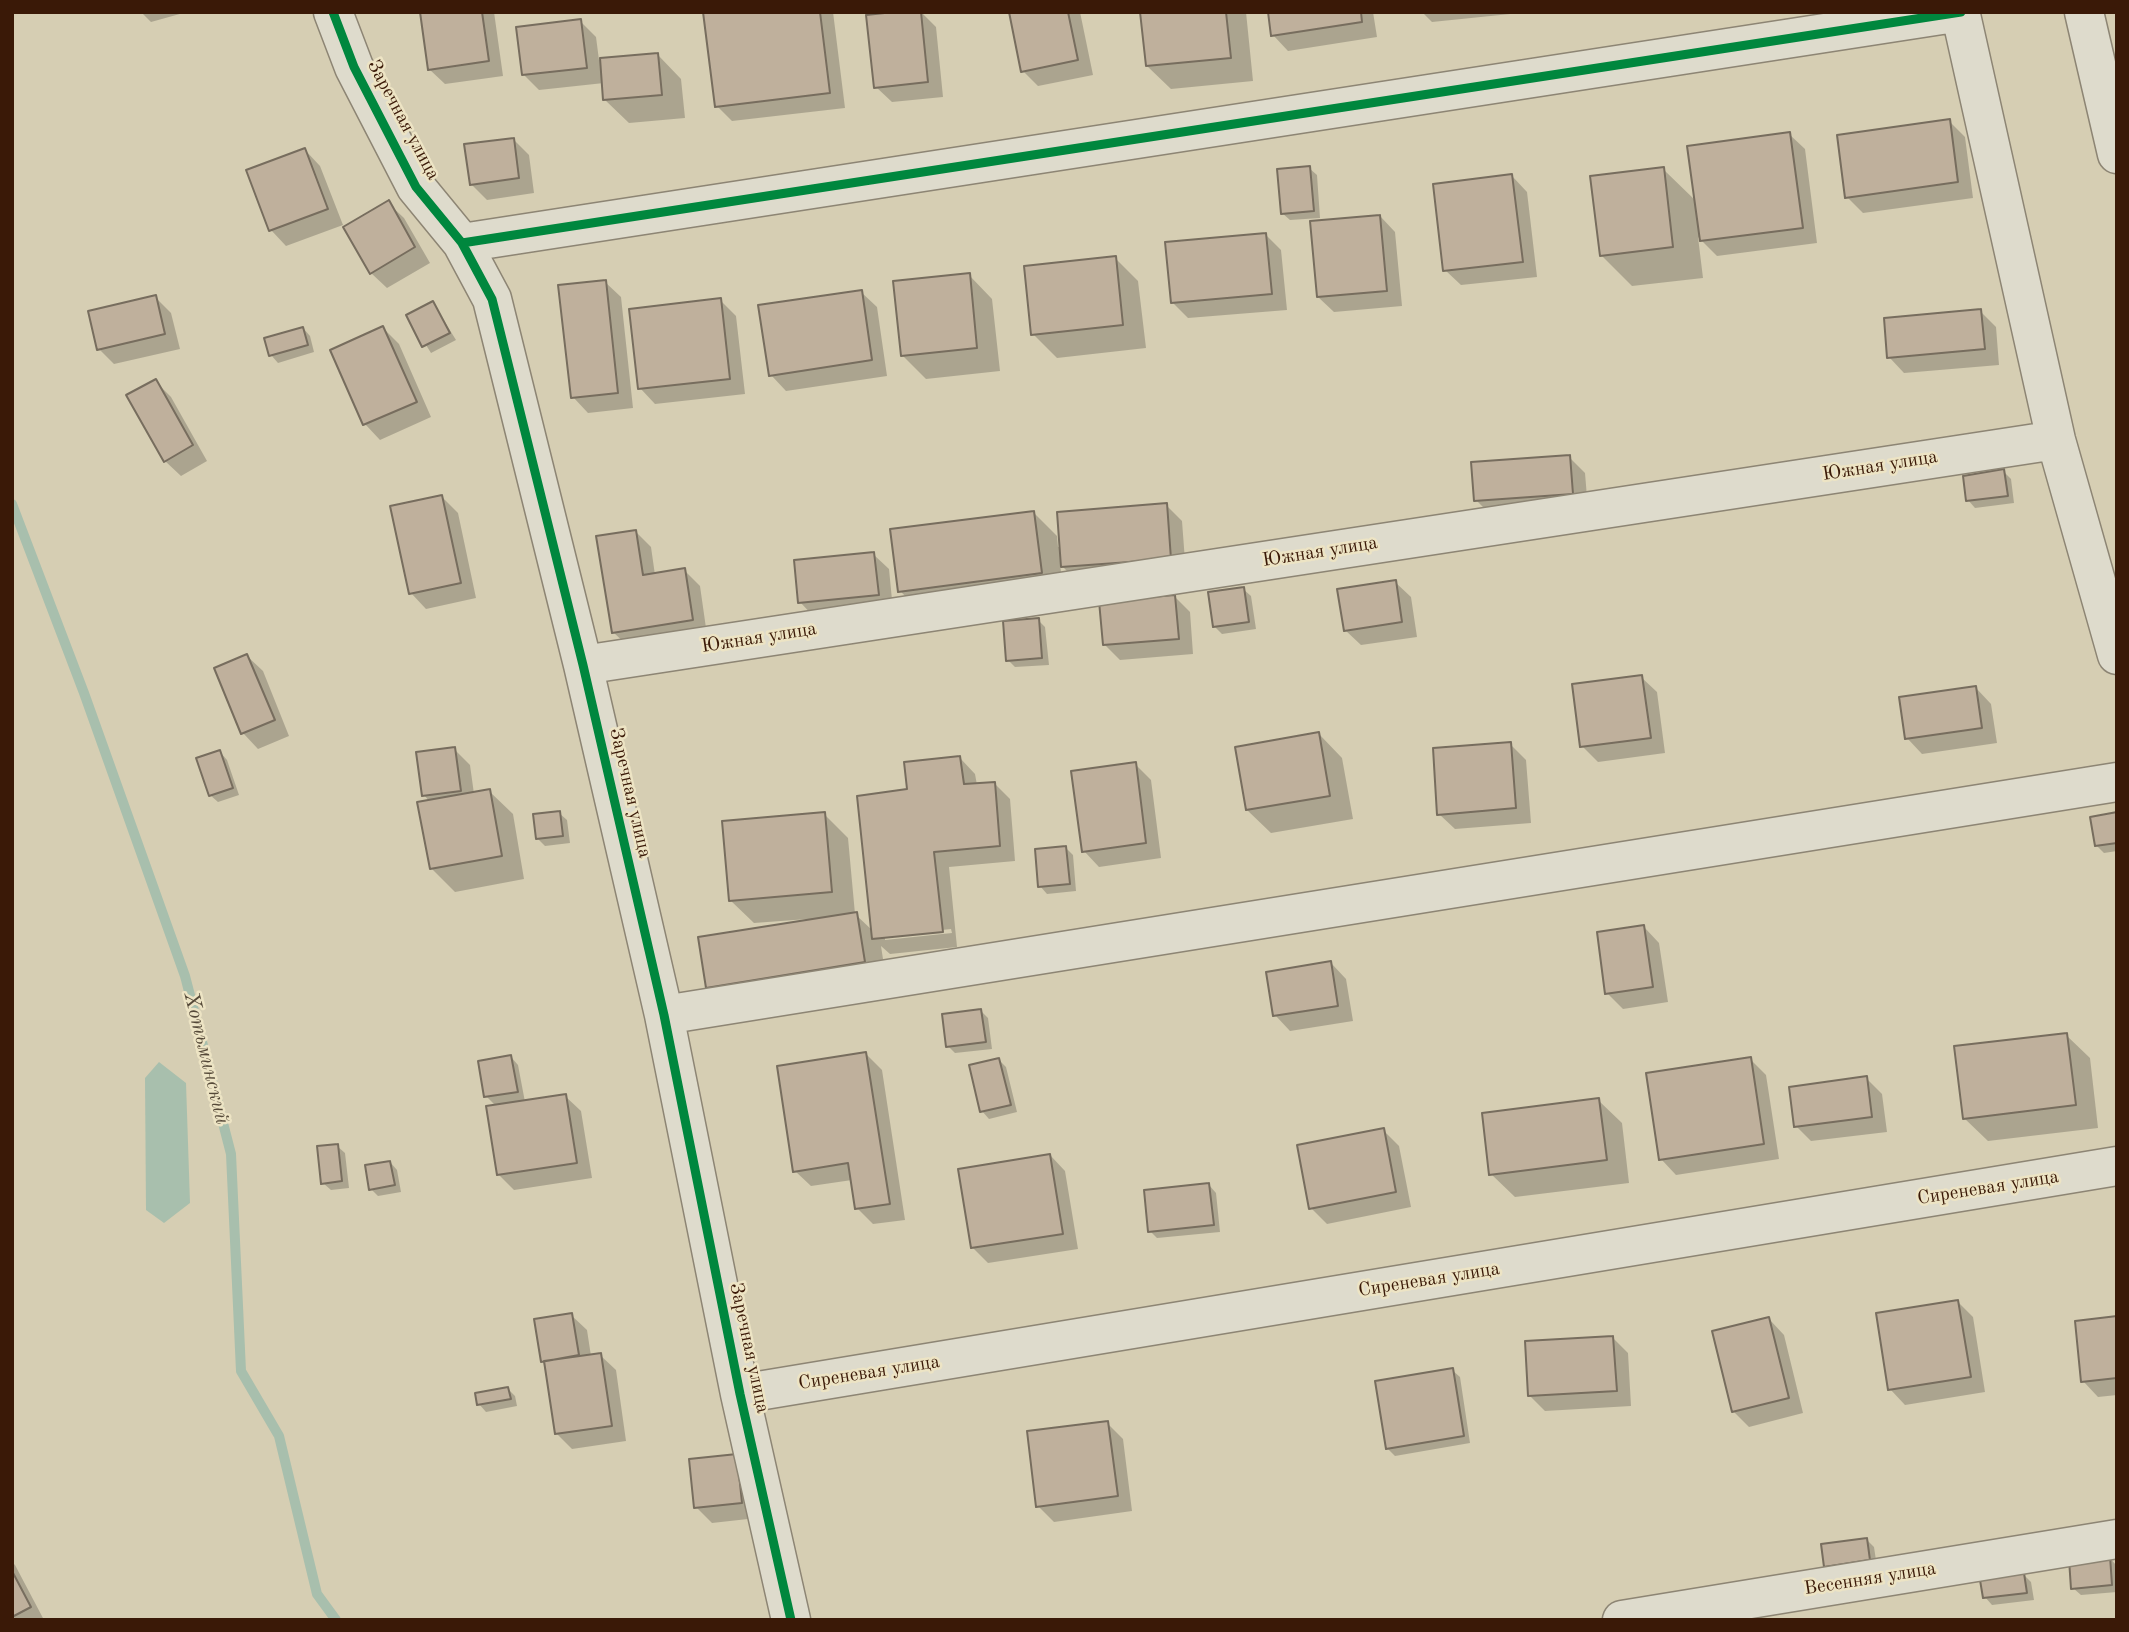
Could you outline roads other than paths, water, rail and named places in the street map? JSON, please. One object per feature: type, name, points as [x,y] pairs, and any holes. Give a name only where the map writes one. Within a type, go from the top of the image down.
[{"type":"street","name":"Заречная улица","points":[[333,12],[354,67],[416,187],[462,243],[492,299],[583,665],[664,1016],[740,1394],[791,1620]]},
{"type":"street","points":[[2084,12],[2117,154]]},
{"type":"street","points":[[462,243],[1961,13],[2056,440],[2117,655]]},
{"type":"street","name":"Южная улица","points":[[583,665],[2056,440]]},
{"type":"street","points":[[664,1016],[2117,782]]},
{"type":"street","name":"Сиреневая улица","points":[[740,1394],[2117,1166]]},
{"type":"street","name":"Весенняя улица","points":[[1622,1620],[2117,1539]]},
{"type":"waterway","name":"Хотьминский","points":[[12,504],[84,693],[185,976],[231,1154],[241,1371],[279,1436],[317,1594],[336,1620]]}]
